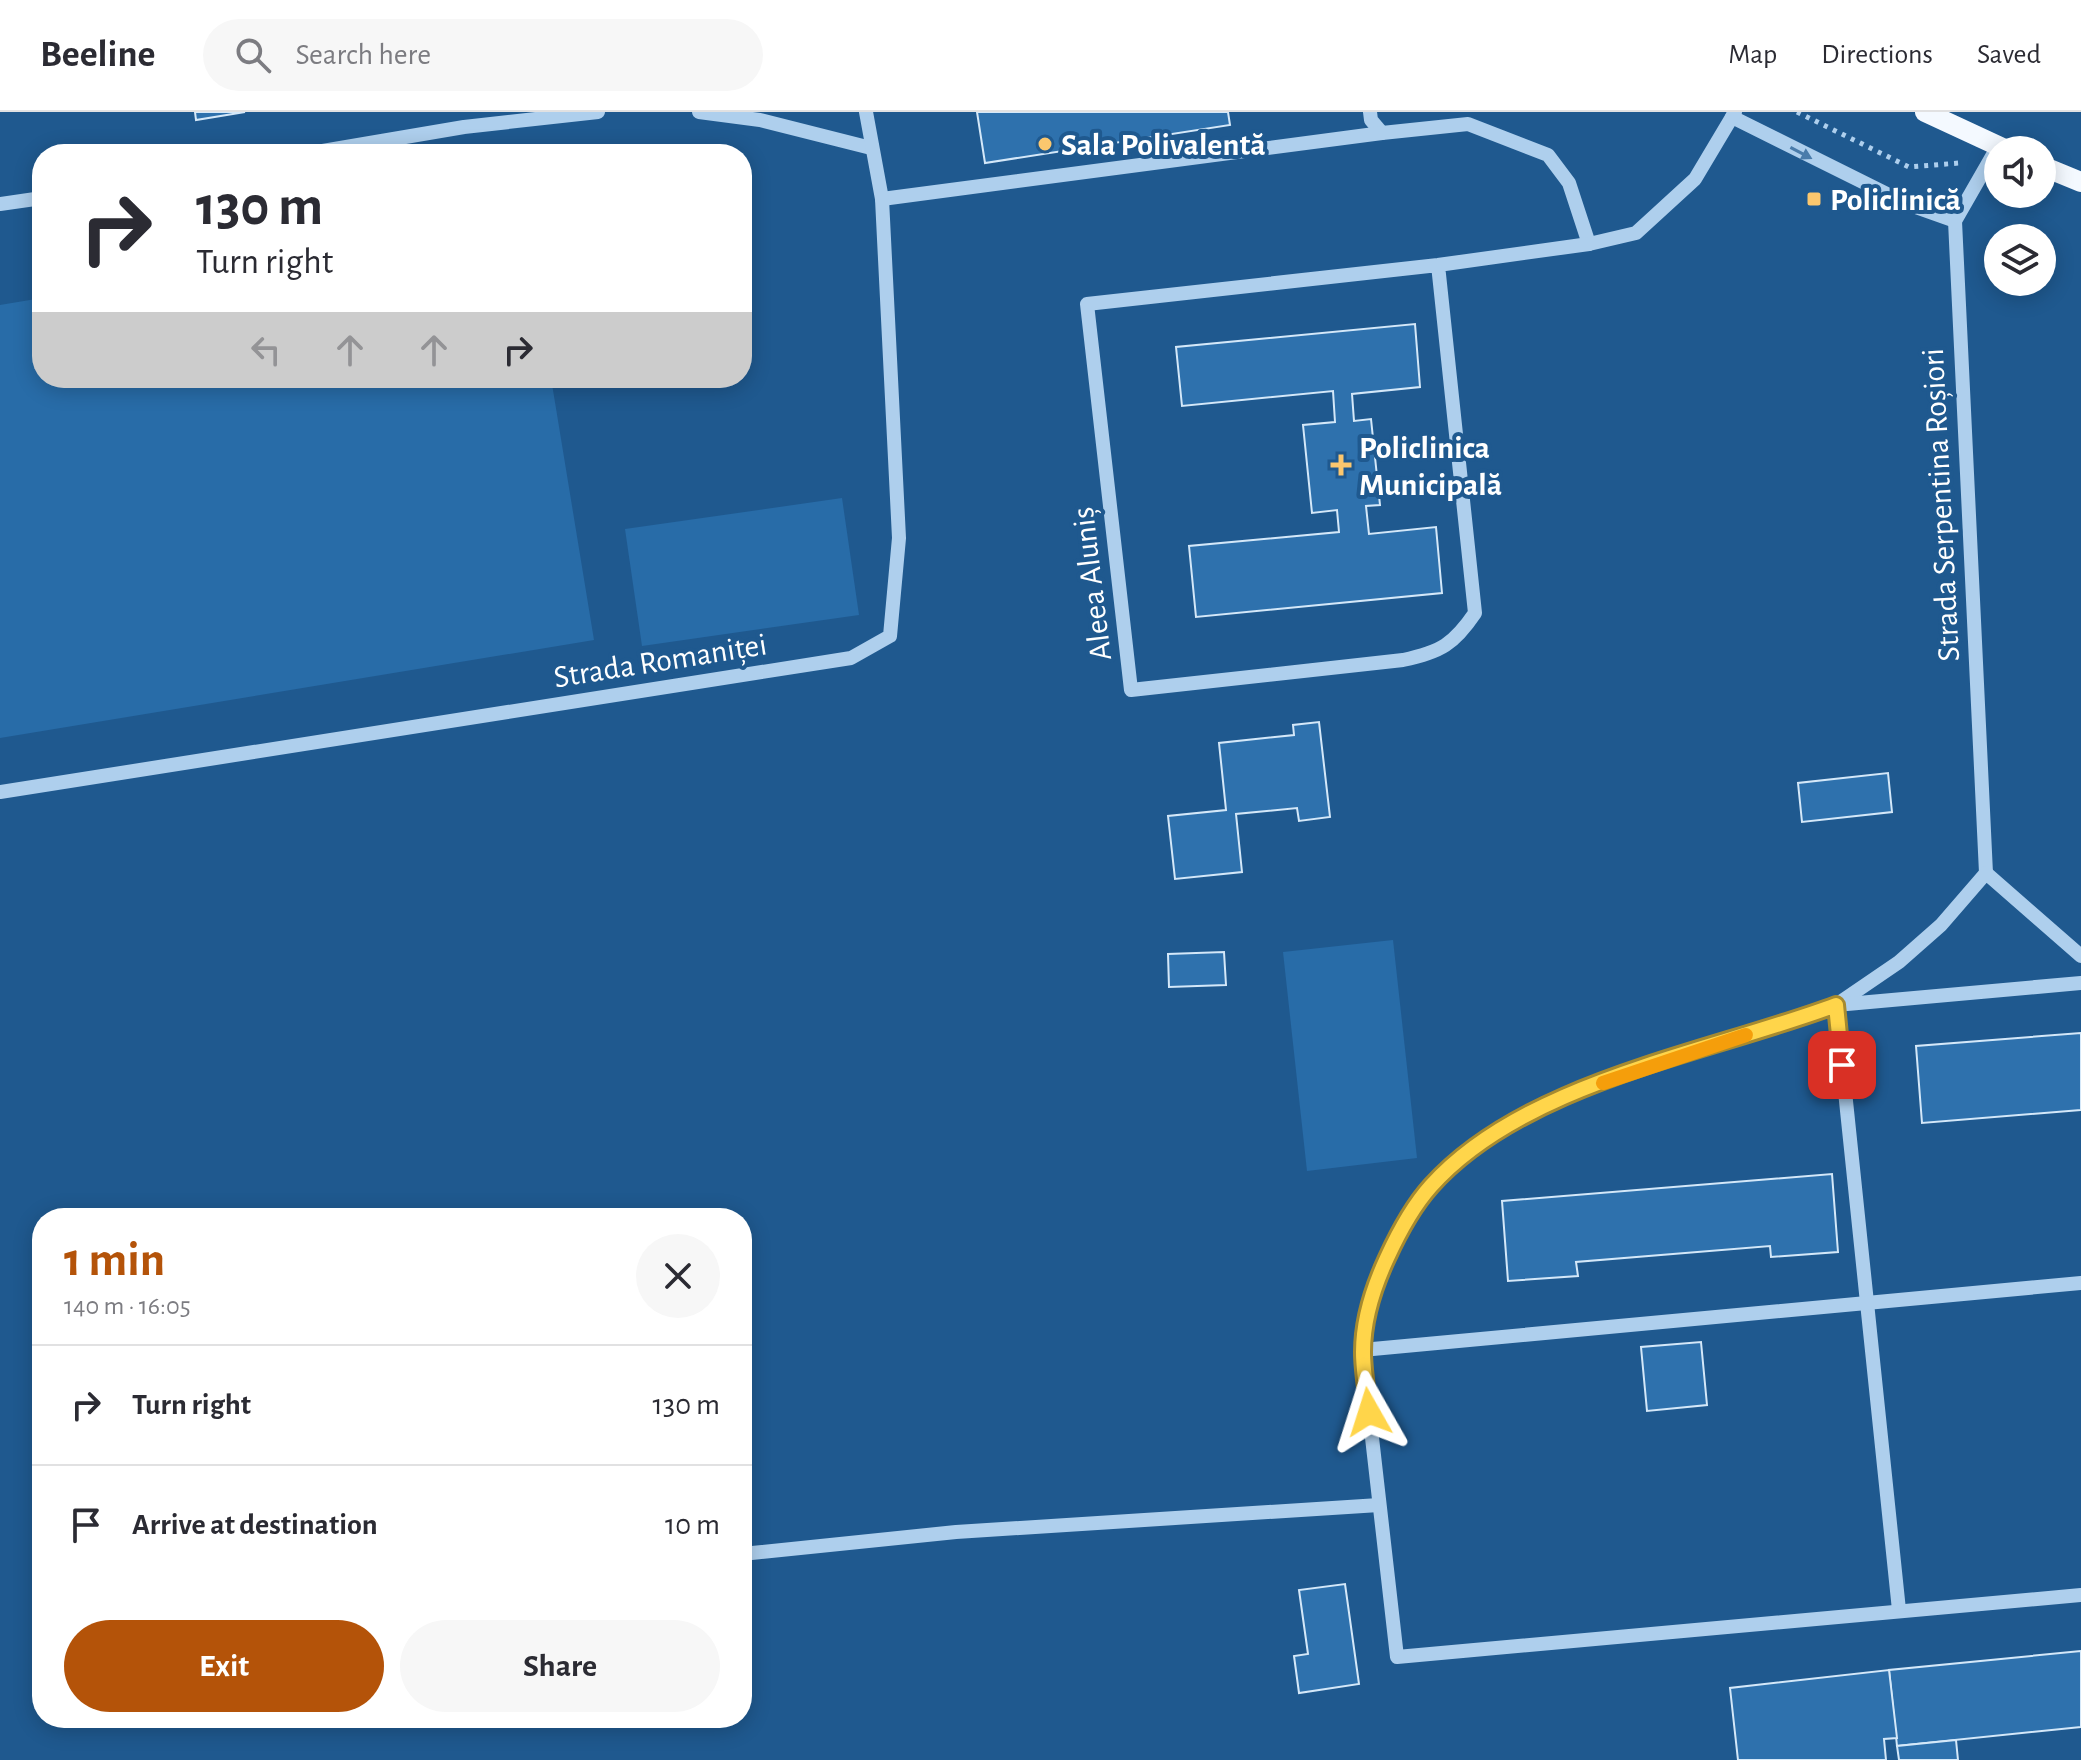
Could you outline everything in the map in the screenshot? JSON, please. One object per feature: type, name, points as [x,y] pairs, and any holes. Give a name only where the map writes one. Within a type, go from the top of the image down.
[{"type":"main road","points":[[1925,112],[1984,140]]},
{"type":"main road","points":[[2056,172],[2081,182]]},
{"type":"street","points":[[364,144],[464,127],[598,112]]},
{"type":"street","points":[[699,112],[760,120],[871,148]]},
{"type":"street","points":[[866,112],[882,199],[1382,133],[1464,118],[1548,155],[1569,183],[1589,244]]},
{"type":"street","points":[[1370,112],[1371,120],[1382,133]]},
{"type":"street","points":[[1734,114],[1907,204],[1955,221],[1984,176]]},
{"type":"street","name":"Aleea Aluniș","points":[[1438,265],[1475,613],[1458,638],[1425,656],[1403,660],[1131,690],[1087,304],[1438,265],[1589,244],[1636,233],[1695,179],[1734,114]]},
{"type":"street","points":[[0,204],[32,199]]},
{"type":"street","name":"Strada Romaniței","points":[[0,792],[851,658],[890,636],[899,538],[882,199]]},
{"type":"street","name":"Strada Serpentina Roșiori","points":[[1955,221],[1986,873]]},
{"type":"street","points":[[1836,1005],[1899,962],[1941,925],[1986,873],[2081,956]]},
{"type":"street","points":[[2081,983],[1836,1005],[1641,1069],[1548,1104],[1502,1128],[1465,1154],[1429,1187],[1396,1239],[1374,1287],[1362,1350],[1397,1657],[2081,1595]]},
{"type":"street","points":[[1836,1005],[1899,1610]]},
{"type":"street","points":[[1362,1350],[2081,1283]]},
{"type":"street","points":[[752,1553],[956,1532],[1379,1505]]},
{"type":"path","points":[[1797,112],[1909,167],[1955,165],[1984,155]]},
{"type":"shaded area","points":[[32,300],[32,388],[553,388],[594,640],[0,738],[0,305]]},
{"type":"shaded area","points":[[842,498],[859,615],[642,646],[625,529]]},
{"type":"shaded area","points":[[1393,940],[1417,1158],[1307,1171],[1283,952]]},
{"type":"building","points":[[195,112],[245,112],[196,120]]},
{"type":"building","name":"Sala Polivalentă","points":[[977,112],[1228,112],[1230,125],[985,163]]},
{"type":"building","name":"Policlinica Municipală","points":[[1415,324],[1420,387],[1352,394],[1354,421],[1371,419],[1380,505],[1366,506],[1369,534],[1436,527],[1442,593],[1196,617],[1189,546],[1339,532],[1337,510],[1312,513],[1303,425],[1335,422],[1333,391],[1182,406],[1176,347]]},
{"type":"building","points":[[1319,722],[1330,817],[1299,821],[1297,808],[1236,814],[1242,872],[1175,879],[1168,816],[1226,810],[1219,743],[1294,735],[1293,725]]},
{"type":"building","points":[[1888,773],[1892,812],[1802,822],[1798,783]]},
{"type":"building","points":[[1224,952],[1226,985],[1169,987],[1168,954]]},
{"type":"building","points":[[2081,1033],[2081,1110],[1922,1123],[1916,1046]]},
{"type":"building","points":[[1832,1174],[1838,1252],[1771,1257],[1770,1246],[1576,1262],[1578,1276],[1508,1281],[1502,1201]]},
{"type":"building","points":[[1701,1342],[1707,1405],[1647,1411],[1641,1347]]},
{"type":"building","points":[[1345,1584],[1359,1684],[1299,1693],[1294,1656],[1308,1654],[1299,1590]]},
{"type":"building","points":[[2081,1651],[2081,1727],[1897,1746],[1889,1670]]},
{"type":"building","points":[[1889,1670],[1897,1738],[1884,1739],[1886,1760],[1738,1760],[1730,1688]]},
{"type":"building","points":[[1956,1740],[1958,1760],[1899,1760],[1897,1746]]},
{"type":"slow traffic","points":[[1603,1083],[1746,1035]]},
{"type":"place","name":"Sala Polivalentă","points":[[1045,144]]},
{"type":"place","name":"Policlinică","points":[[1814,199]]},
{"type":"place","name":"Policlinica Municipală","points":[[1341,465]]},
{"type":"route","points":[[1369,1412],[1362,1350],[1374,1287],[1396,1239],[1429,1187],[1465,1154],[1536,1109],[1698,1049],[1836,1005],[1842,1065]]}]
